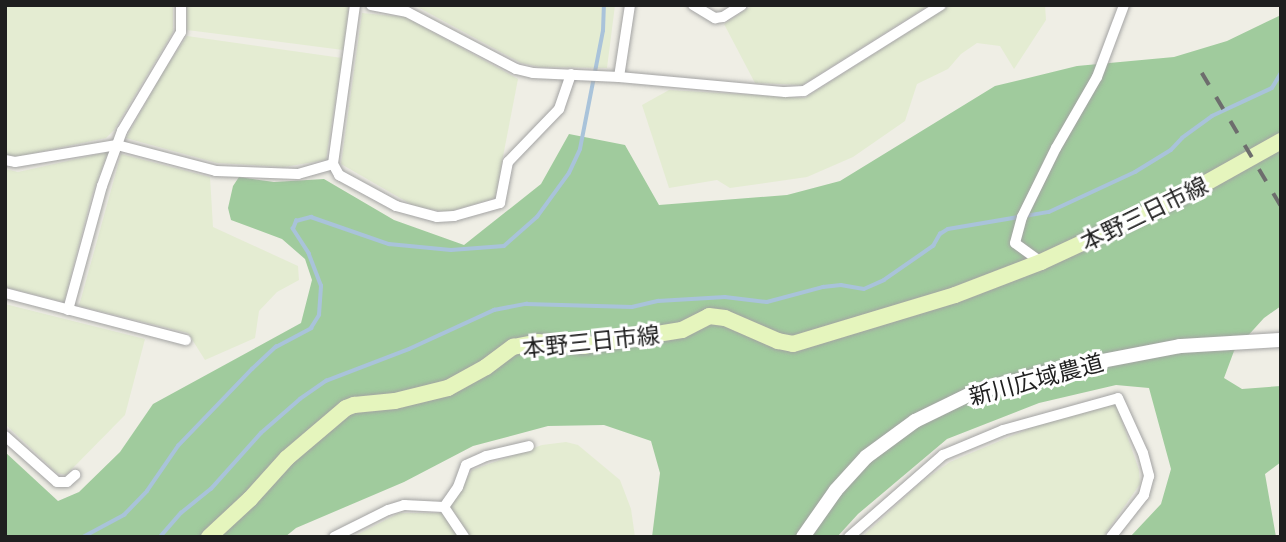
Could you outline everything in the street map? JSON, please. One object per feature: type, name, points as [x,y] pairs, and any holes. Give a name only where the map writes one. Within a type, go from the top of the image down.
[{"type":"main road","name":"本野三日市線","points":[[209,537],[250,499],[286,458],[346,408],[448,388],[486,367],[513,347],[538,342],[583,346],[682,330],[709,316],[725,318],[778,341],[793,344],[955,295],[1041,262],[1179,198],[1281,141]]},
{"type":"street","points":[[68,310],[102,186],[122,131],[181,32],[181,5]]},
{"type":"street","points":[[355,5],[333,164],[339,176],[396,206],[437,217],[490,208],[500,203],[508,162],[559,109],[571,74]]},
{"type":"street","points":[[371,5],[407,12],[516,69],[533,73],[804,91],[942,5]]},
{"type":"street","points":[[619,77],[630,5]]},
{"type":"street","points":[[693,5],[715,18],[723,17],[742,5]]},
{"type":"street","points":[[1041,262],[1014,243],[1021,217],[1056,148],[1097,77],[1124,5]]},
{"type":"street","points":[[5,160],[15,162],[117,145],[216,171],[298,173],[333,164]]},
{"type":"street","points":[[5,293],[186,340]]},
{"type":"street","name":"新川広域農道","points":[[803,537],[836,490],[866,457],[915,421],[970,394],[1050,371],[1181,346],[1281,340]]},
{"type":"street","points":[[849,537],[943,455],[1003,430],[1118,398],[1143,453],[1149,476],[1144,495],[1111,537]]},
{"type":"street","points":[[5,436],[57,482],[67,482],[75,475]]},
{"type":"street","points":[[444,508],[458,487],[466,465],[486,456],[529,446]]},
{"type":"street","points":[[334,537],[388,510],[404,505],[444,508]]},
{"type":"street","points":[[444,508],[464,537]]},
{"type":"green space","points":[[5,5],[173,5],[173,32],[114,130],[106,138],[15,157],[5,155]]},
{"type":"green space","points":[[187,5],[349,5],[343,50],[187,30]]},
{"type":"green space","points":[[414,5],[615,5],[607,68],[540,67],[521,63]]},
{"type":"green space","points":[[753,5],[929,5],[802,85],[755,83],[724,24]]},
{"type":"green space","points":[[951,5],[1045,5],[1046,20],[1014,69],[1000,46],[977,43],[961,54],[948,69],[917,84],[905,121],[853,157],[807,177],[730,188],[717,180],[669,188],[642,105],[669,90],[805,98]]},
{"type":"green space","points":[[362,13],[405,17],[518,79],[495,198],[447,212],[414,206],[341,164]]},
{"type":"green space","points":[[1281,15],[1281,306],[1264,318],[1234,351],[1224,378],[1242,389],[1281,386],[1281,462],[1265,474],[1276,537],[1130,537],[1161,504],[1171,469],[1149,388],[1116,385],[1039,403],[947,439],[858,514],[837,537],[652,537],[660,473],[651,441],[604,425],[548,426],[473,446],[404,482],[296,528],[285,537],[5,537],[5,452],[58,501],[79,492],[120,452],[153,404],[301,323],[312,280],[305,259],[282,239],[231,220],[228,208],[233,186],[239,177],[274,182],[324,179],[394,220],[464,245],[541,184],[569,134],[625,145],[659,205],[787,195],[840,181],[995,86],[1077,66],[1174,57],[1227,41]]},
{"type":"green space","points":[[187,36],[342,58],[326,160],[284,167],[217,163],[126,138]]},
{"type":"green space","points":[[108,152],[92,195],[64,302],[5,287],[5,169],[18,172]]},
{"type":"green space","points":[[121,154],[210,177],[213,227],[298,266],[299,280],[277,292],[259,311],[255,338],[205,360],[188,333],[79,306]]},
{"type":"green space","points":[[5,304],[145,339],[125,415],[66,475],[57,473],[5,424]]},
{"type":"green space","points":[[1116,404],[1139,470],[1140,484],[1103,537],[862,537],[920,483],[950,462],[1040,424]]},
{"type":"green space","points":[[566,442],[578,445],[620,480],[631,509],[635,537],[471,537],[450,506],[472,470],[542,445]]},
{"type":"green space","points":[[399,513],[442,513],[458,537],[353,537]]},
{"type":"waterway","points":[[83,537],[124,515],[147,491],[178,446],[252,369],[276,347],[311,328],[319,315],[321,286],[309,254],[293,229],[296,221],[311,217],[389,244],[451,250],[504,246],[537,217],[569,173],[580,149],[603,31],[604,5]]},
{"type":"waterway","points":[[160,537],[181,513],[211,489],[261,433],[300,399],[326,381],[409,349],[494,310],[526,304],[632,307],[658,301],[725,297],[767,302],[823,287],[841,285],[864,289],[884,280],[933,246],[940,234],[948,229],[1049,212],[1135,172],[1171,150],[1182,138],[1212,116],[1272,88],[1281,73]]},
{"type":"railway","points":[[1202,73],[1281,206]]}]
